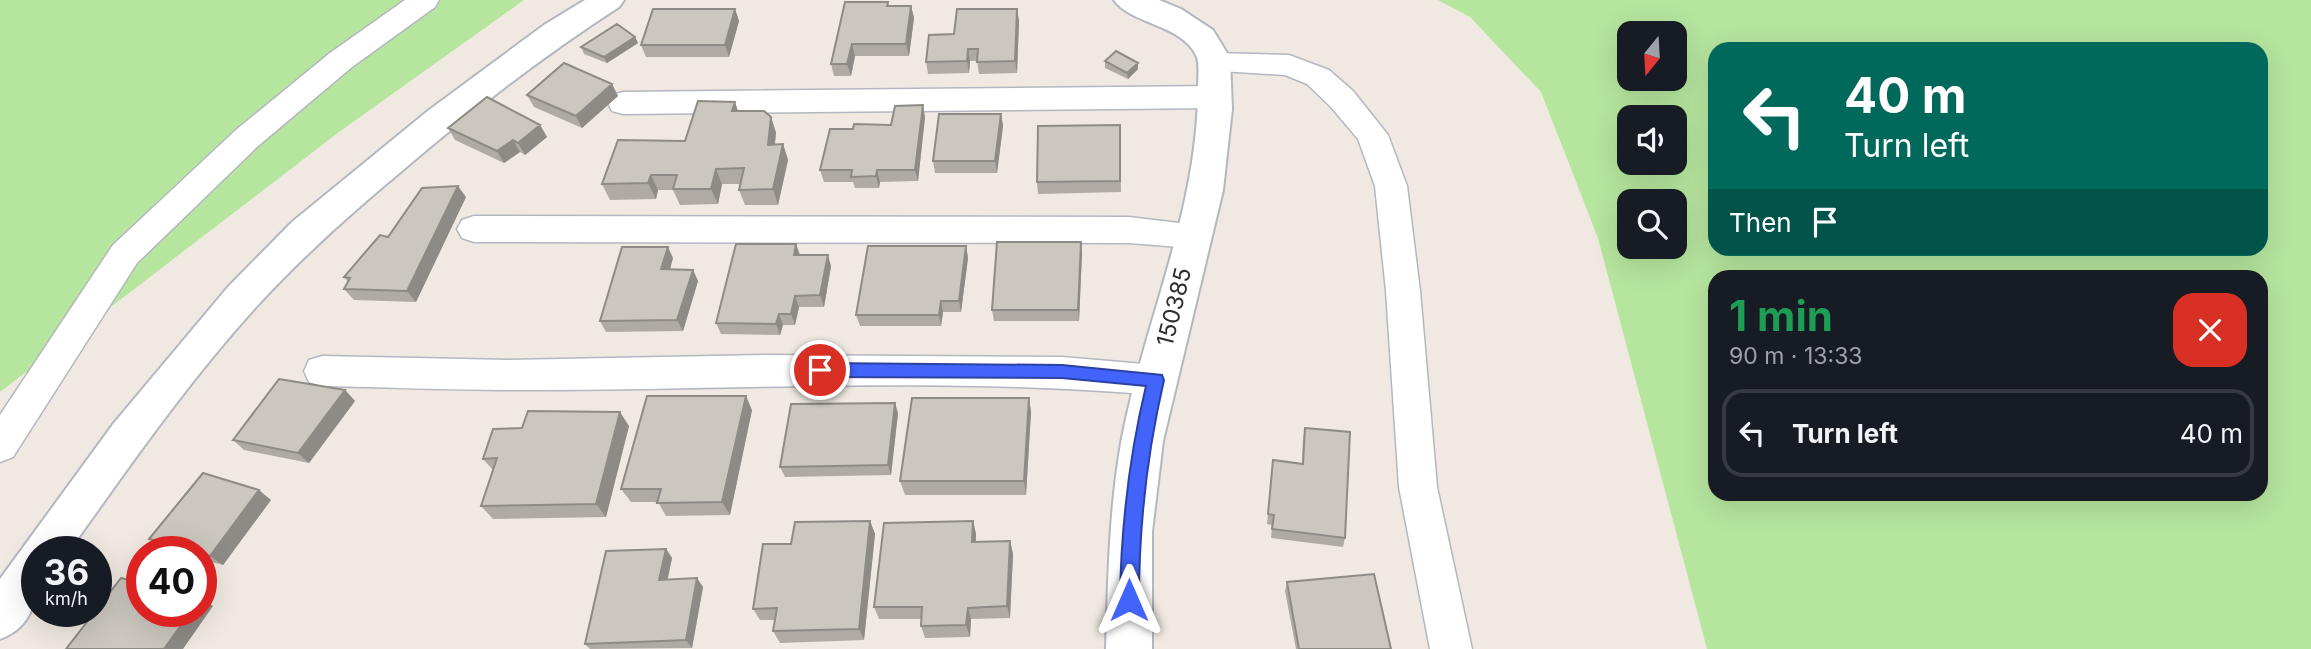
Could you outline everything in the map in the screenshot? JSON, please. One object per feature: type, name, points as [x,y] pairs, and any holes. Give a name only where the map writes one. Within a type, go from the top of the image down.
[{"type":"street","points":[[0,446],[125,254],[247,138],[341,60],[425,0]]},
{"type":"street","points":[[55,536],[128,435],[241,298],[304,232],[441,119],[555,33],[608,0]]},
{"type":"street","points":[[1130,0],[1170,17],[1202,38],[1215,80]]},
{"type":"street","points":[[623,103],[1215,80],[1289,65],[1318,77],[1342,99],[1372,135],[1391,186],[1403,291],[1418,487],[1451,649]]},
{"type":"street","name":"150385","points":[[1129,649],[1130,532],[1142,441],[1205,190],[1215,80]]},
{"type":"street","points":[[474,229],[1129,230],[1192,235]]},
{"type":"street","points":[[321,371],[509,376],[765,370],[1062,372],[1156,380]]},
{"type":"street","points":[[0,618],[21,586]]},
{"type":"green space","points":[[0,0],[524,0],[339,132],[0,392]]},
{"type":"green space","points":[[1438,0],[2311,0],[2311,649],[1707,649],[1598,238],[1541,92],[1470,17]]},
{"type":"building","points":[[845,2],[888,2],[887,6],[911,6],[906,44],[852,44],[847,64],[831,64]]},
{"type":"building","points":[[653,9],[735,9],[725,45],[641,45]]},
{"type":"building","points":[[957,9],[1017,9],[1015,61],[977,62],[978,49],[968,49],[967,61],[926,62],[929,35],[954,34]]},
{"type":"building","points":[[617,24],[635,37],[604,57],[581,47]]},
{"type":"building","points":[[1116,51],[1138,63],[1127,73],[1105,61]]},
{"type":"building","points":[[564,63],[612,84],[576,116],[527,95]]},
{"type":"building","points":[[487,97],[540,125],[518,143],[513,140],[497,151],[448,128]]},
{"type":"building","points":[[698,101],[735,102],[732,111],[764,111],[771,117],[768,145],[783,144],[773,189],[739,190],[744,168],[716,169],[711,189],[673,189],[677,175],[651,175],[648,183],[602,184],[618,140],[685,141]]},
{"type":"building","points":[[923,105],[915,170],[877,170],[876,176],[851,177],[852,170],[820,170],[830,129],[853,129],[854,124],[891,125],[895,106]]},
{"type":"building","points":[[939,114],[1001,114],[995,161],[933,161]]},
{"type":"building","points":[[1120,125],[1120,181],[1037,182],[1038,126]]},
{"type":"building","points":[[458,186],[407,291],[344,289],[350,278],[344,277],[380,235],[388,237],[422,188]]},
{"type":"building","points":[[997,242],[1081,242],[1078,310],[992,310]]},
{"type":"building","points":[[736,244],[796,244],[794,255],[828,255],[820,295],[795,296],[791,314],[779,314],[776,324],[716,323]]},
{"type":"building","points":[[868,246],[966,246],[959,301],[941,301],[939,315],[856,315]]},
{"type":"building","points":[[622,247],[668,247],[661,269],[693,270],[677,320],[600,321]]},
{"type":"building","points":[[279,379],[345,390],[298,453],[233,440]]},
{"type":"building","points":[[647,396],[746,396],[722,502],[657,503],[661,489],[621,489]]},
{"type":"building","points":[[912,398],[1029,398],[1024,481],[900,481]]},
{"type":"building","points":[[895,403],[888,465],[780,467],[791,404]]},
{"type":"building","points":[[528,411],[620,412],[596,504],[481,506],[497,458],[483,459],[493,429],[522,428]]},
{"type":"building","points":[[1305,428],[1350,432],[1345,538],[1272,529],[1274,515],[1268,514],[1273,460],[1303,464]]},
{"type":"building","points":[[203,473],[259,490],[217,547],[217,536],[151,536]]},
{"type":"building","points":[[870,521],[859,629],[773,631],[777,608],[753,609],[763,544],[791,544],[795,522]]},
{"type":"building","points":[[973,521],[972,542],[1010,541],[1007,606],[968,608],[966,625],[921,626],[922,607],[874,607],[884,523]]},
{"type":"building","points":[[666,549],[659,580],[697,578],[686,640],[585,644],[606,551]]},
{"type":"building","points":[[1374,574],[1391,649],[1299,649],[1287,582]]},
{"type":"building","points":[[121,578],[126,579],[126,627],[180,627],[164,649],[66,649],[83,627],[112,627],[112,590]]},
{"type":"route","points":[[820,370],[1062,372],[1156,380],[1142,441],[1130,532],[1129,600]]}]
